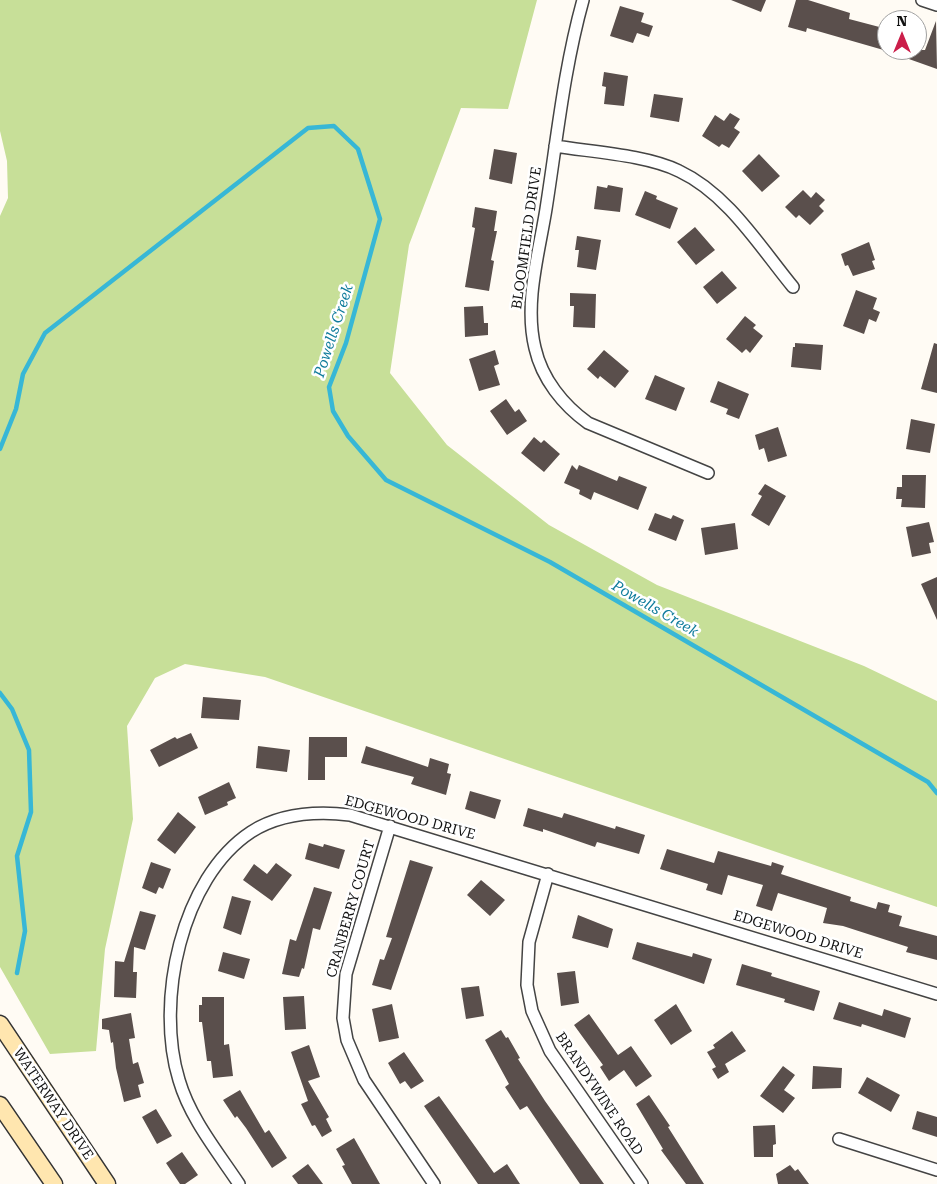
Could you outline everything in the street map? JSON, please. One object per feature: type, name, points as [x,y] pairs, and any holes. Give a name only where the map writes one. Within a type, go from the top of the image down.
[{"type":"main road","name":"WATERWAY DRIVE","points":[[0,1024],[107,1184]]},
{"type":"main road","points":[[0,1105],[54,1184]]},
{"type":"street","name":"BLOOMFIELD DRIVE","points":[[582,0],[566,70],[531,306],[532,327],[540,363],[561,399],[588,423],[708,473]]},
{"type":"street","points":[[922,0],[937,5]]},
{"type":"street","points":[[556,146],[658,163],[697,180],[728,209],[793,287]]},
{"type":"street","name":"EDGEWOOD DRIVE","points":[[239,1184],[190,1110],[179,1080],[170,1026],[176,964],[184,931],[198,896],[219,861],[234,845],[252,832],[280,819],[306,813],[350,814],[937,994]]},
{"type":"street","name":"CRANBERRY COURT","points":[[390,826],[346,974],[343,1018],[347,1040],[364,1080],[434,1184]]},
{"type":"street","name":"BRANDYWINE ROAD","points":[[548,874],[529,942],[527,985],[532,1011],[550,1050],[642,1184]]},
{"type":"street","points":[[839,1139],[937,1170]]},
{"type":"green space","points":[[0,0],[537,0],[508,109],[461,108],[409,245],[390,373],[447,445],[549,525],[657,585],[864,666],[937,701],[937,907],[265,677],[185,664],[155,678],[127,726],[133,819],[105,949],[96,1051],[50,1054],[0,967],[0,216],[8,198],[7,161],[0,131]]},
{"type":"building","points":[[731,0],[766,0],[761,12]]},
{"type":"building","points":[[796,0],[808,0],[850,13],[849,19],[877,26],[877,48],[807,28],[806,32],[788,27]]},
{"type":"building","points":[[620,6],[644,13],[641,22],[653,26],[649,37],[637,33],[633,43],[610,36]]},
{"type":"building","points":[[936,21],[937,69],[912,60],[927,60],[927,45]]},
{"type":"building","points":[[604,72],[628,76],[624,106],[604,104],[606,87],[602,86]]},
{"type":"building","points":[[654,94],[683,98],[679,122],[650,117]]},
{"type":"building","points":[[730,113],[740,119],[734,128],[740,132],[729,148],[722,144],[719,147],[702,136],[715,115],[724,121]]},
{"type":"building","points":[[494,149],[517,153],[512,184],[489,179]]},
{"type":"building","points":[[759,154],[780,176],[762,192],[742,171]]},
{"type":"building","points":[[608,185],[623,188],[620,212],[594,209],[597,186],[607,188]]},
{"type":"building","points":[[803,190],[811,198],[816,192],[825,200],[819,206],[824,211],[810,225],[799,215],[796,218],[785,207]]},
{"type":"building","points":[[645,191],[657,196],[656,199],[678,208],[670,229],[635,215]]},
{"type":"building","points":[[475,207],[497,211],[494,231],[497,231],[491,260],[494,261],[489,291],[465,287],[475,228],[472,227]]},
{"type":"building","points":[[695,227],[715,250],[696,265],[677,242]]},
{"type":"building","points":[[577,236],[601,240],[596,270],[577,267],[579,250],[575,250]]},
{"type":"building","points":[[869,242],[875,260],[872,261],[875,269],[853,276],[848,265],[845,266],[841,254]]},
{"type":"building","points":[[722,271],[737,288],[717,304],[703,287]]},
{"type":"building","points":[[856,290],[877,298],[873,309],[880,312],[876,322],[869,319],[864,334],[843,326]]},
{"type":"building","points":[[570,293],[596,294],[595,328],[573,327],[574,306],[570,306]]},
{"type":"building","points":[[483,306],[484,323],[488,323],[488,335],[465,337],[464,307]]},
{"type":"building","points":[[745,316],[756,325],[753,328],[763,336],[750,353],[746,349],[742,353],[726,339]]},
{"type":"building","points":[[795,343],[823,345],[821,370],[791,367]]},
{"type":"building","points":[[934,343],[937,344],[937,393],[921,389]]},
{"type":"building","points":[[495,350],[499,364],[494,366],[500,385],[479,391],[469,359]]},
{"type":"building","points":[[604,350],[629,371],[615,388],[600,376],[598,379],[587,369]]},
{"type":"building","points":[[655,375],[685,388],[676,411],[645,399]]},
{"type":"building","points":[[718,381],[749,394],[739,419],[726,414],[728,409],[710,402]]},
{"type":"building","points":[[506,399],[515,412],[519,409],[527,421],[507,435],[490,411]]},
{"type":"building","points":[[911,419],[935,424],[930,453],[906,449]]},
{"type":"building","points":[[778,427],[787,456],[768,462],[764,448],[759,450],[755,435]]},
{"type":"building","points":[[534,437],[541,443],[544,440],[560,454],[544,472],[521,453]]},
{"type":"building","points":[[572,465],[577,470],[579,465],[617,481],[619,476],[647,487],[638,510],[594,492],[591,500],[579,494],[580,490],[564,483]]},
{"type":"building","points":[[902,475],[926,475],[925,508],[901,507],[902,499],[896,499],[897,487],[902,487]]},
{"type":"building","points":[[765,484],[786,496],[769,526],[751,515],[762,496],[758,494]]},
{"type":"building","points":[[655,513],[671,519],[673,515],[684,520],[676,541],[648,530]]},
{"type":"building","points":[[929,522],[934,542],[929,543],[931,553],[912,557],[906,527]]},
{"type":"building","points":[[735,523],[738,549],[705,555],[701,528]]},
{"type":"building","points":[[937,577],[937,620],[921,584]]},
{"type":"building","points":[[203,697],[241,700],[239,720],[201,718]]},
{"type":"building","points":[[191,733],[198,748],[159,767],[150,750],[175,737],[177,739]]},
{"type":"building","points":[[309,737],[347,737],[347,757],[325,757],[325,780],[308,780]]},
{"type":"building","points":[[258,746],[290,750],[287,772],[256,768]]},
{"type":"building","points":[[366,746],[428,767],[430,758],[449,764],[447,773],[451,774],[446,795],[411,784],[414,777],[361,763]]},
{"type":"building","points":[[229,782],[236,798],[227,802],[228,805],[205,815],[198,797]]},
{"type":"building","points":[[470,791],[501,800],[495,819],[465,809]]},
{"type":"building","points":[[528,808],[562,818],[564,813],[615,829],[616,826],[645,835],[639,854],[597,842],[595,847],[543,829],[543,832],[523,826]]},
{"type":"building","points":[[178,812],[196,827],[175,854],[157,840]]},
{"type":"building","points":[[309,843],[323,847],[324,844],[345,850],[339,869],[305,859]]},
{"type":"building","points":[[667,849],[714,863],[718,851],[771,866],[772,862],[784,866],[781,874],[851,897],[850,901],[876,909],[878,902],[890,905],[888,912],[902,916],[899,926],[937,936],[937,960],[906,952],[908,947],[843,926],[823,923],[827,908],[778,893],[772,911],[756,906],[763,885],[728,875],[722,895],[706,890],[708,884],[660,869]]},
{"type":"building","points":[[410,860],[433,867],[391,990],[372,985],[380,959],[384,960],[392,938],[386,937]]},
{"type":"building","points":[[151,862],[171,869],[163,889],[159,887],[156,894],[142,888]]},
{"type":"building","points":[[276,863],[292,875],[272,901],[243,880],[254,864],[267,874]]},
{"type":"building","points":[[481,880],[505,900],[490,916],[467,895]]},
{"type":"building","points":[[314,887],[332,892],[320,930],[313,928],[304,969],[302,968],[299,977],[282,974],[290,939],[296,941]]},
{"type":"building","points":[[232,896],[251,901],[241,935],[223,928]]},
{"type":"building","points":[[140,911],[156,915],[145,950],[134,947],[133,972],[137,972],[136,998],[114,997],[115,961],[124,962]]},
{"type":"building","points":[[578,915],[613,929],[608,948],[572,938]]},
{"type":"building","points":[[637,942],[692,957],[693,953],[712,959],[704,984],[632,959]]},
{"type":"building","points":[[223,952],[250,959],[244,979],[218,971]]},
{"type":"building","points":[[742,964],[772,973],[771,976],[820,991],[814,1011],[784,1002],[785,999],[736,985]]},
{"type":"building","points":[[575,971],[579,1003],[561,1006],[557,973]]},
{"type":"building","points":[[479,986],[484,1016],[466,1019],[461,988]]},
{"type":"building","points":[[304,996],[306,1029],[285,1030],[283,997]]},
{"type":"building","points":[[202,997],[224,997],[224,1045],[229,1044],[233,1076],[213,1078],[211,1061],[207,1061],[202,1022],[199,1022],[199,1005],[202,1005]]},
{"type":"building","points":[[839,1002],[882,1016],[884,1009],[911,1018],[905,1038],[862,1024],[861,1027],[833,1019]]},
{"type":"building","points":[[392,1004],[399,1038],[379,1042],[372,1009]]},
{"type":"building","points":[[676,1004],[692,1031],[671,1045],[654,1020]]},
{"type":"building","points":[[131,1013],[135,1038],[129,1039],[133,1064],[138,1062],[144,1083],[138,1085],[141,1097],[124,1102],[116,1068],[113,1042],[111,1043],[109,1030],[102,1029],[102,1019]]},
{"type":"building","points":[[589,1014],[618,1055],[631,1046],[652,1076],[636,1087],[624,1070],[609,1081],[600,1067],[603,1065],[574,1025]]},
{"type":"building","points":[[501,1030],[506,1038],[508,1037],[520,1058],[518,1059],[545,1101],[604,1184],[580,1184],[527,1106],[520,1110],[505,1087],[509,1084],[485,1040]]},
{"type":"building","points":[[732,1031],[746,1051],[725,1064],[729,1072],[718,1079],[712,1069],[716,1067],[707,1052],[715,1048],[713,1045]]},
{"type":"building","points":[[309,1045],[320,1077],[308,1081],[329,1117],[326,1119],[332,1131],[322,1137],[315,1125],[312,1126],[301,1104],[308,1101],[291,1052]]},
{"type":"building","points":[[404,1052],[424,1081],[411,1089],[405,1081],[400,1084],[388,1063]]},
{"type":"building","points":[[783,1066],[795,1075],[784,1090],[795,1098],[783,1113],[760,1096]]},
{"type":"building","points":[[813,1066],[842,1068],[841,1088],[812,1089]]},
{"type":"building","points":[[867,1077],[900,1095],[891,1112],[858,1093]]},
{"type":"building","points":[[240,1090],[265,1133],[269,1130],[287,1158],[272,1168],[246,1128],[237,1116],[235,1118],[223,1100]]},
{"type":"building","points":[[649,1095],[670,1126],[668,1127],[704,1184],[686,1184],[661,1150],[663,1149],[636,1104]]},
{"type":"building","points":[[439,1096],[494,1173],[507,1164],[520,1184],[478,1184],[424,1106]]},
{"type":"building","points":[[156,1109],[172,1136],[157,1144],[142,1117]]},
{"type":"building","points":[[917,1111],[937,1117],[937,1137],[912,1129]]},
{"type":"building","points":[[775,1125],[776,1144],[773,1145],[773,1157],[754,1157],[753,1126]]},
{"type":"building","points":[[354,1138],[380,1184],[352,1184],[342,1166],[345,1165],[336,1149]]},
{"type":"building","points":[[182,1152],[198,1175],[185,1184],[180,1184],[166,1163]]},
{"type":"building","points":[[308,1164],[323,1184],[298,1184],[292,1176]]},
{"type":"building","points":[[790,1165],[795,1171],[798,1169],[809,1184],[778,1184],[776,1174]]},
{"type":"waterway","name":"Powells Creek","points":[[0,449],[16,409],[23,374],[45,333],[308,128],[334,126],[358,149],[380,219],[346,343],[329,387],[333,411],[348,436],[386,480],[550,562],[928,782],[937,793]]},
{"type":"waterway","name":"Powells Creek","points":[[0,693],[12,709],[29,750],[31,812],[17,856],[25,931],[17,973]]}]
